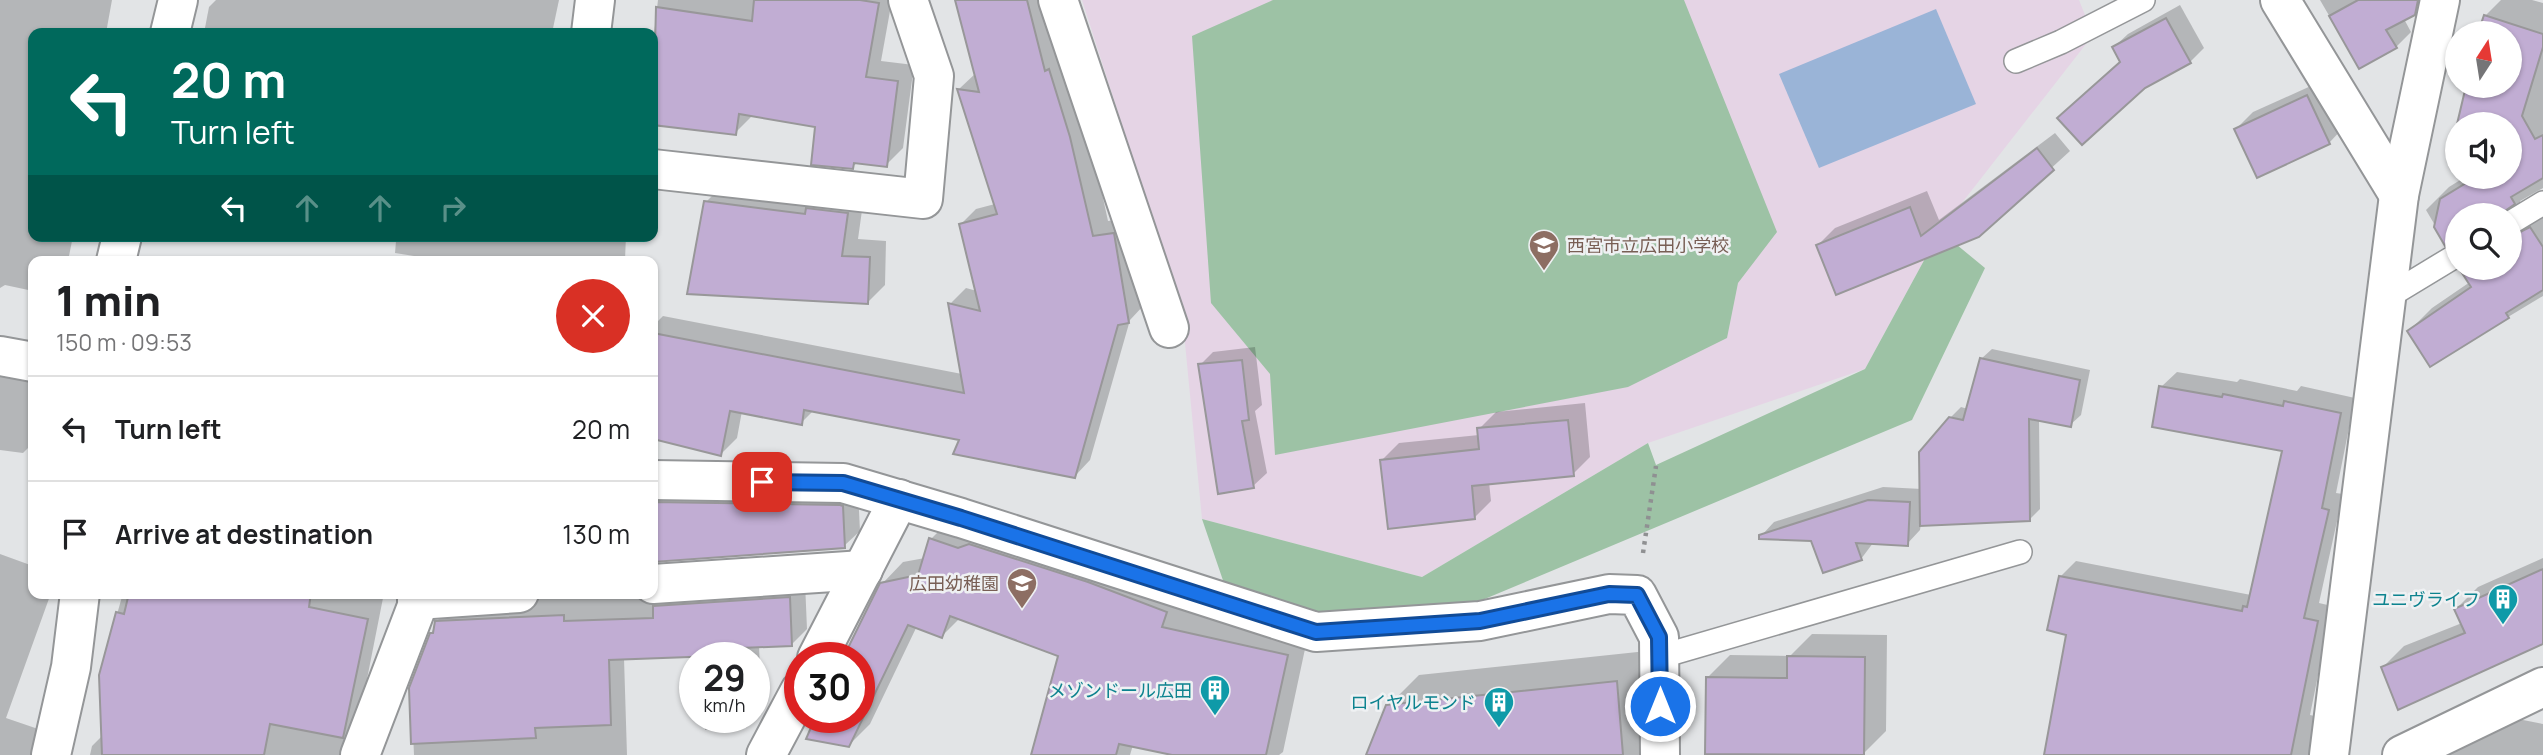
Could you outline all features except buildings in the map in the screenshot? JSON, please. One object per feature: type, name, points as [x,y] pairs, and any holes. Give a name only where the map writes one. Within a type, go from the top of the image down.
[{"type":"street","points":[[171,28],[178,0]]},
{"type":"street","points":[[592,28],[595,0]]},
{"type":"street","points":[[658,170],[923,199],[933,76],[908,0]]},
{"type":"street","points":[[1058,0],[1169,328]]},
{"type":"street","points":[[2280,0],[2399,195]]},
{"type":"street","points":[[2329,755],[2399,195],[2440,0]]},
{"type":"street","points":[[0,356],[28,361]]},
{"type":"street","points":[[658,480],[843,483],[1316,632],[1480,621],[1609,594],[1637,595],[1659,637],[1660,755]]},
{"type":"street","points":[[825,642],[900,499]]},
{"type":"street","points":[[658,584],[863,570]]},
{"type":"street","points":[[51,755],[71,667],[79,599]]},
{"type":"street","points":[[360,755],[419,599]]},
{"type":"street","points":[[2402,755],[2543,687]]},
{"type":"street","points":[[766,755],[784,721]]},
{"type":"lane","points":[[2016,61],[2143,0]]},
{"type":"lane","points":[[2522,216],[2543,203]]},
{"type":"lane","points":[[2386,298],[2445,262]]},
{"type":"lane","points":[[1659,657],[2020,552]]},
{"type":"path","points":[[1637,595],[1656,466]]},
{"type":"shaded area","name":"西宮市立広田小学校","points":[[1082,0],[2079,0],[2093,35],[1940,231],[1865,369],[1648,443],[1422,577],[1202,519],[1182,312]]},
{"type":"green space","points":[[1273,0],[1684,0],[1777,232],[1738,283],[1727,338],[1628,387],[1275,455],[1270,374],[1211,303],[1192,36]]},
{"type":"green space","points":[[1940,231],[1985,268],[1912,420],[1432,621],[1279,613],[1228,595],[1202,519],[1422,577],[1648,443],[1656,465],[1865,369]]},
{"type":"water","points":[[1936,9],[1976,104],[1819,168],[1779,74]]},
{"type":"place","name":"西宮市立広田小学校","points":[[1544,272]]},
{"type":"place","name":"広田幼稚園","points":[[1022,610]]},
{"type":"place","name":"ユニヴライフ","points":[[2503,626]]},
{"type":"place","name":"メゾンドール広田","points":[[1215,717]]},
{"type":"place","name":"ロイヤルモンド","points":[[1499,729]]},
{"type":"route","points":[[762,482],[843,483],[1316,632],[1480,621],[1609,594],[1637,595],[1659,637],[1660,706]]}]
